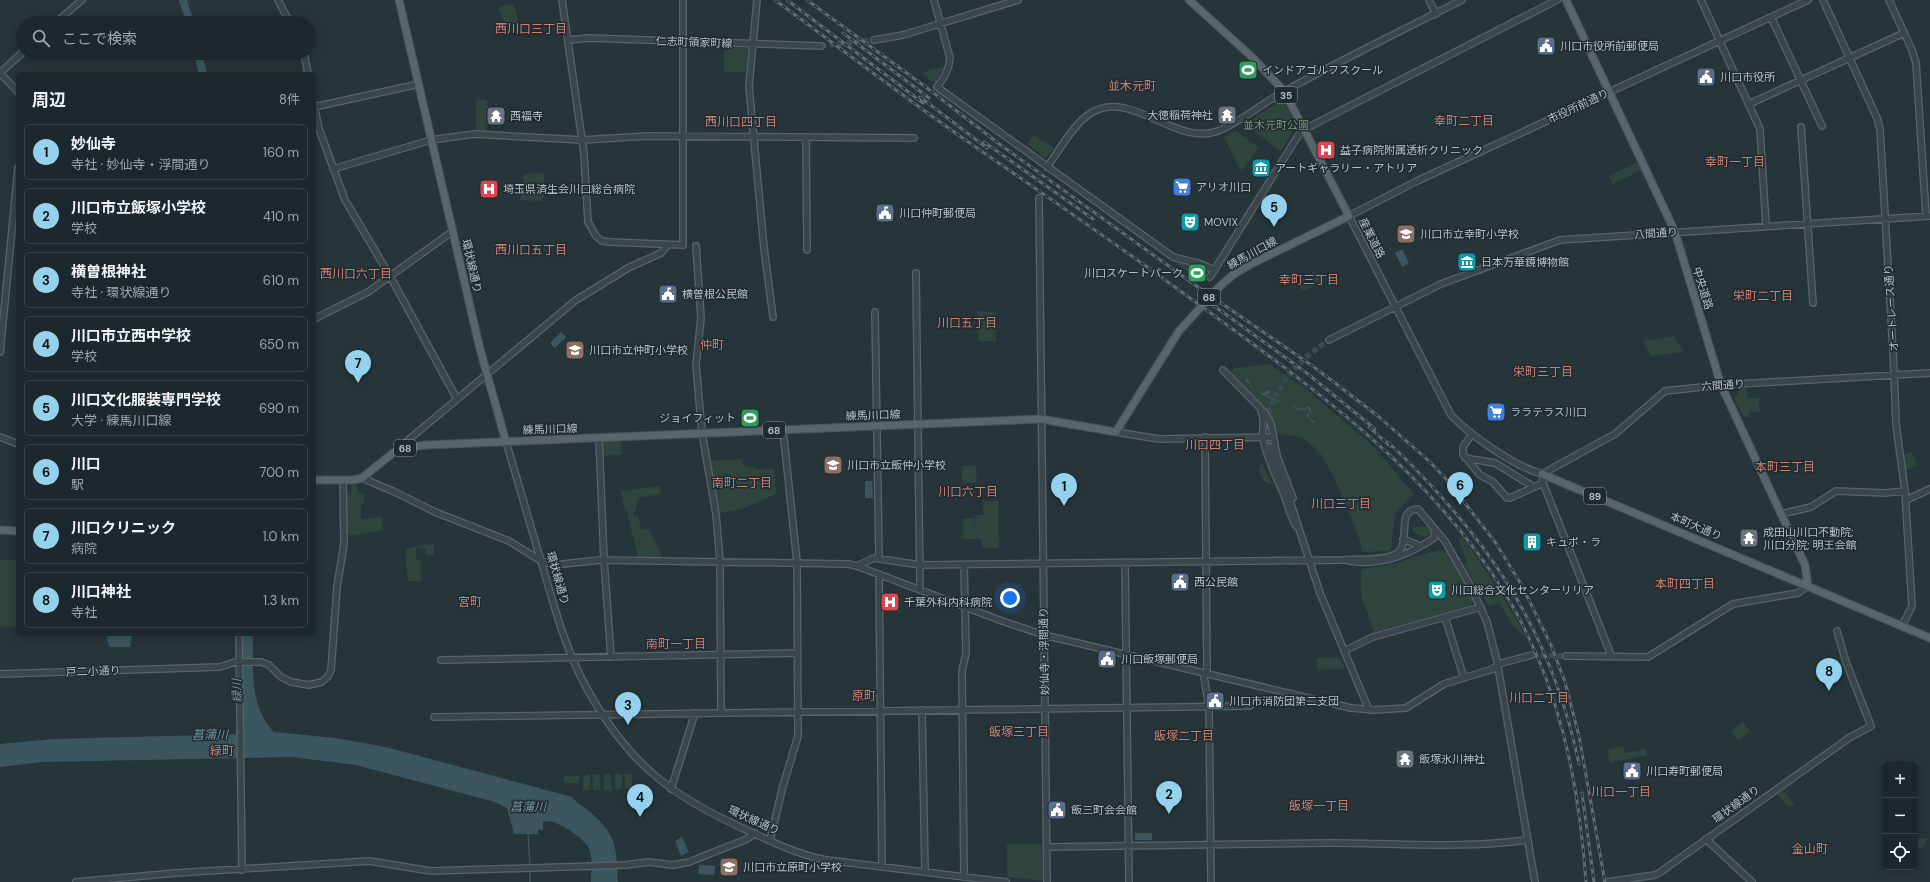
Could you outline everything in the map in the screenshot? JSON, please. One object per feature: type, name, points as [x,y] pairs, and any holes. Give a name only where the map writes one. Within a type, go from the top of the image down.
[{"type":"main road","name":"環状線通り","points":[[399,0],[487,375],[506,442]]},
{"type":"main road","name":"産業道路","points":[[1189,0],[1251,56],[1284,91],[1349,216]]},
{"type":"main road","name":"中央道路","points":[[1566,0],[1675,232],[1721,385],[1805,565],[1808,586]]},
{"type":"main road","name":"練馬川口線","points":[[362,478],[393,453],[406,448],[426,445],[1041,419],[1116,432],[1179,331],[1220,286],[1234,274],[1251,264],[1349,216]]},
{"type":"main road","name":"本町大通り","points":[[1542,474],[1930,638]]},
{"type":"main road","points":[[316,480],[362,478]]},
{"type":"main road","points":[[0,530],[16,531]]},
{"type":"street","points":[[63,16],[82,0]]},
{"type":"street","points":[[278,0],[286,16]]},
{"type":"street","points":[[562,0],[569,40],[582,140],[587,214],[591,231],[602,241],[668,245],[683,245],[683,0]]},
{"type":"street","points":[[757,0],[749,81],[764,248],[772,317]]},
{"type":"street","points":[[934,0],[948,48],[950,63],[944,78],[938,87],[1173,258],[1201,264],[1214,270]]},
{"type":"street","points":[[874,40],[903,35],[1018,0]]},
{"type":"street","points":[[1429,0],[1436,14]]},
{"type":"street","points":[[1047,167],[1082,120],[1091,113],[1102,108],[1113,106],[1126,108],[1188,132],[1202,134],[1217,131],[1284,91],[1462,0]]},
{"type":"street","points":[[1210,276],[1299,133],[1304,129],[1557,0]]},
{"type":"street","points":[[1701,0],[1760,128],[1766,226]]},
{"type":"street","name":"市役所前通り","points":[[1349,216],[1417,181],[1808,0]]},
{"type":"street","name":"オートレース通り","points":[[1823,0],[1879,123],[1896,424],[1906,500],[1912,606],[1902,626]]},
{"type":"street","points":[[1889,0],[1916,63],[1928,216]]},
{"type":"street","points":[[1771,17],[1822,126]]},
{"type":"street","points":[[1749,104],[1904,34]]},
{"type":"street","name":"仁志町領家町線","points":[[569,40],[588,38],[820,46]]},
{"type":"street","points":[[16,58],[0,73],[16,90]]},
{"type":"street","points":[[305,60],[308,72]]},
{"type":"street","points":[[316,106],[419,84]]},
{"type":"street","points":[[316,115],[319,129],[345,200],[390,276],[457,399]]},
{"type":"street","points":[[1801,127],[1812,303]]},
{"type":"street","points":[[333,168],[431,140],[474,134],[582,140],[683,136],[914,138]]},
{"type":"street","points":[[806,137],[807,250]]},
{"type":"street","points":[[0,352],[16,188]]},
{"type":"street","name":"妙仙寺・浮間通り","points":[[1038,198],[1047,882]]},
{"type":"street","name":"産業道路","points":[[1349,216],[1448,411],[1458,423],[1472,434],[1527,469],[1542,474]]},
{"type":"street","name":"八間通り","points":[[1329,340],[1394,306],[1466,274],[1560,240],[1928,216]]},
{"type":"street","points":[[316,318],[368,292],[453,231]]},
{"type":"street","points":[[406,448],[407,441],[576,300],[628,268],[657,255],[668,245]]},
{"type":"street","points":[[696,246],[701,318],[696,365],[702,433],[716,514],[720,562],[721,713]]},
{"type":"street","points":[[916,273],[920,590]]},
{"type":"street","points":[[875,312],[879,558]]},
{"type":"street","points":[[1223,370],[1265,413],[1271,424],[1277,456],[1290,486],[1300,522],[1300,532]]},
{"type":"street","name":"六間通り","points":[[1542,474],[1615,434],[1665,391],[1721,385],[1930,373]]},
{"type":"street","points":[[1258,406],[1263,416],[1262,438],[1291,518],[1300,532]]},
{"type":"street","points":[[770,840],[783,786],[798,736],[799,712],[797,562],[783,430]]},
{"type":"street","points":[[1116,432],[1159,439],[1273,437]]},
{"type":"street","points":[[1472,434],[1462,449],[1465,458],[1480,475],[1493,482],[1506,498],[1510,498],[1542,483]]},
{"type":"street","points":[[0,437],[16,443]]},
{"type":"street","points":[[1205,437],[1207,671],[1204,677],[1209,706],[1211,882]]},
{"type":"street","points":[[599,438],[604,560],[611,657]]},
{"type":"street","name":"環状線通り","points":[[506,442],[561,628],[572,658],[603,715],[637,758],[657,778],[671,789],[707,811],[770,840],[818,859],[1006,882]]},
{"type":"street","points":[[1270,447],[1274,463],[1288,494],[1320,592],[1369,710]]},
{"type":"street","points":[[1465,458],[1495,463],[1534,487]]},
{"type":"street","points":[[1542,474],[1542,483],[1611,655]]},
{"type":"street","points":[[362,478],[385,487],[435,512],[509,541],[541,561],[554,565],[604,560],[837,562],[857,566],[1044,635],[1331,704],[1369,710],[1406,708],[1438,687],[1493,668],[1498,664],[1532,655]]},
{"type":"street","name":"戸二小通り","points":[[0,674],[220,667],[240,662],[255,662],[264,663],[281,677],[297,683],[316,685],[325,680],[330,673],[337,587],[344,544],[343,480]]},
{"type":"street","points":[[1906,500],[1930,489]]},
{"type":"street","points":[[1781,514],[1812,507],[1836,491],[1885,493],[1905,491]]},
{"type":"street","points":[[857,566],[863,562],[879,558],[920,566],[1125,562],[1309,561],[1382,558],[1393,555],[1399,551],[1403,539],[1406,515],[1411,510],[1418,508],[1421,510],[1452,554],[1481,607],[1487,622],[1498,664],[1535,882]]},
{"type":"street","points":[[1344,560],[1359,563],[1388,561],[1404,555],[1434,538],[1436,533],[1435,529]]},
{"type":"street","points":[[1434,538],[1444,544],[1452,554]]},
{"type":"street","points":[[1403,539],[1420,546]]},
{"type":"street","points":[[1125,562],[1129,882]]},
{"type":"street","points":[[964,565],[966,653],[962,671],[964,877]]},
{"type":"street","points":[[879,574],[882,867]]},
{"type":"street","points":[[1566,656],[1591,657],[1611,655],[1637,658],[1648,657],[1733,604],[1798,594],[1808,586]]},
{"type":"street","points":[[1344,651],[1373,637],[1481,607]]},
{"type":"street","points":[[1445,617],[1464,678]]},
{"type":"street","name":"環状線通り","points":[[1607,882],[1655,876],[1849,738],[1871,726],[1846,662],[1837,632]]},
{"type":"street","points":[[239,636],[242,870]]},
{"type":"street","points":[[441,660],[798,653]]},
{"type":"street","points":[[434,717],[1250,706]]},
{"type":"street","points":[[922,710],[925,872]]},
{"type":"street","points":[[671,789],[695,713]]},
{"type":"street","points":[[76,882],[369,861],[431,871],[626,865],[648,862],[674,865],[688,862],[747,839],[755,833]]},
{"type":"street","points":[[1706,839],[1752,882]]},
{"type":"street","points":[[1047,847],[1211,844],[1436,846],[1504,843],[1527,840]]},
{"type":"green space","points":[[514,4],[520,30],[507,33],[499,8],[501,6]]},
{"type":"green space","points":[[724,47],[748,48],[746,72],[724,72]]},
{"type":"green space","points":[[944,66],[935,83],[921,73]]},
{"type":"green space","points":[[486,99],[489,108],[486,109],[486,132],[476,132],[476,101]]},
{"type":"green space","name":"並木元町公園","points":[[1281,101],[1285,103],[1289,111],[1294,127],[1290,137],[1281,151],[1244,124]]},
{"type":"green space","points":[[1236,131],[1259,148],[1241,172],[1224,137]]},
{"type":"green space","points":[[1034,135],[1054,148],[1046,158],[1027,144]]},
{"type":"green space","points":[[1637,162],[1641,170],[1613,184],[1609,176]]},
{"type":"green space","points":[[544,173],[545,194],[542,201],[520,200],[524,174]]},
{"type":"green space","name":"川口スケートパーク","points":[[1178,262],[1205,269],[1205,277],[1201,281],[1177,264]]},
{"type":"green space","points":[[1315,271],[1321,283],[1302,291],[1297,280]]},
{"type":"green space","points":[[978,311],[996,312],[996,341],[978,341]]},
{"type":"green space","points":[[1673,336],[1684,352],[1651,356],[1643,341]]},
{"type":"green space","points":[[1269,364],[1306,389],[1372,445],[1414,494],[1395,513],[1391,549],[1388,551],[1362,552],[1356,530],[1345,501],[1332,473],[1320,453],[1304,439],[1277,433],[1270,417],[1231,374],[1234,368]]},
{"type":"green space","points":[[1738,388],[1746,388],[1748,398],[1759,398],[1760,412],[1749,412],[1749,417],[1744,417],[1734,398],[1738,393]]},
{"type":"green space","points":[[621,440],[622,455],[602,456],[601,441]]},
{"type":"green space","points":[[1912,452],[1917,466],[1906,470],[1904,455]]},
{"type":"green space","points":[[742,459],[743,465],[760,470],[774,469],[776,494],[740,510],[718,513],[710,461]]},
{"type":"green space","points":[[1262,463],[1272,484],[1265,481],[1259,473]]},
{"type":"green space","points":[[962,466],[976,466],[977,483],[964,483],[962,481]]},
{"type":"green space","points":[[351,485],[358,485],[357,493],[364,493],[364,504],[361,504],[361,519],[381,517],[383,530],[354,536],[347,534],[346,492],[351,492]]},
{"type":"green space","points":[[659,486],[661,494],[638,498],[636,510],[633,514],[634,517],[637,515],[642,530],[647,529],[654,538],[663,559],[638,558],[621,491]]},
{"type":"green space","points":[[983,501],[998,501],[999,548],[982,548],[981,539],[963,539],[963,519],[974,518],[975,533],[975,515],[983,515]]},
{"type":"green space","points":[[1430,526],[1431,533],[1425,537],[1414,533],[1412,530],[1413,527]]},
{"type":"green space","points":[[1463,537],[1504,598],[1526,638],[1513,626],[1499,603],[1488,606],[1465,565],[1467,561],[1458,540]]},
{"type":"green space","points":[[422,545],[434,545],[434,555],[427,555],[426,549],[417,548],[416,560],[421,561],[421,581],[408,581],[405,549]]},
{"type":"green space","points":[[1439,550],[1449,553],[1474,600],[1471,606],[1374,632],[1361,595],[1361,569],[1389,565]]},
{"type":"green space","points":[[0,560],[16,560],[16,622],[15,626],[0,627]]},
{"type":"green space","points":[[1339,657],[1345,669],[1318,670],[1317,658]]},
{"type":"green space","points":[[1743,722],[1750,731],[1738,740],[1731,731]]},
{"type":"green space","points":[[1623,746],[1625,753],[1645,749],[1647,755],[1610,763],[1607,750]]},
{"type":"green space","points":[[590,774],[590,790],[583,790],[583,775]]},
{"type":"green space","points":[[600,774],[600,790],[593,790],[592,775]]},
{"type":"green space","points":[[604,774],[611,774],[612,790],[604,790]]},
{"type":"green space","points":[[615,774],[622,774],[622,789],[615,789]]},
{"type":"green space","points":[[625,774],[632,774],[632,789],[625,789]]},
{"type":"green space","points":[[564,776],[580,776],[579,783],[564,783]]},
{"type":"green space","points":[[1783,790],[1794,804],[1789,808],[1778,794]]},
{"type":"green space","points":[[1918,838],[1927,838],[1923,849],[1918,848]]},
{"type":"green space","points":[[1007,844],[1042,844],[1043,881],[1007,877]]},
{"type":"water","points":[[1402,249],[1409,263],[1402,267],[1395,253]]},
{"type":"water","points":[[561,332],[566,337],[555,348],[550,343]]},
{"type":"water","points":[[1246,377],[1254,389],[1250,384],[1245,382]]},
{"type":"water","points":[[1270,390],[1271,392],[1269,394],[1265,394],[1282,403],[1268,398],[1259,393]]},
{"type":"water","points":[[1292,404],[1294,404],[1298,410],[1308,406],[1311,408],[1311,412],[1308,417],[1314,421],[1315,424],[1306,416],[1310,412],[1308,408],[1298,411]]},
{"type":"water","points":[[865,481],[872,481],[873,498],[865,498]]},
{"type":"water","points":[[107,636],[132,636],[130,647],[110,647]]},
{"type":"water","name":"菖蒲川","points":[[242,636],[253,636],[253,673],[256,699],[266,722],[274,732],[335,738],[386,747],[572,797],[600,821],[611,836],[616,852],[618,882],[591,882],[592,866],[588,846],[577,835],[562,826],[548,821],[543,822],[543,830],[538,830],[538,834],[514,834],[507,808],[495,802],[356,765],[292,757],[42,762],[0,767],[0,744],[54,739],[243,734]]},
{"type":"water","points":[[1135,833],[1152,833],[1152,840],[1135,840]]},
{"type":"water","points":[[682,837],[689,852],[681,856],[675,841]]},
{"type":"water","points":[[699,865],[715,866],[714,875],[698,874]]},
{"type":"waterway","name":"緑川","points":[[183,0],[188,16]]},
{"type":"waterway","name":"緑川","points":[[200,60],[203,72]]},
{"type":"waterway","points":[[528,833],[530,865]]},
{"type":"waterway","points":[[530,869],[530,882]]},
{"type":"tunnel","points":[[821,46],[874,40]]},
{"type":"tunnel","points":[[1270,447],[1268,417],[1278,391],[1292,371],[1310,354],[1329,340]]},
{"type":"tunnel","points":[[1532,655],[1566,656]]},
{"type":"railway","points":[[775,0],[919,107],[1121,249],[1265,353],[1355,424],[1397,462],[1437,503],[1473,547],[1506,595],[1540,662],[1553,698],[1572,770],[1583,845],[1586,882]]},
{"type":"railway","points":[[787,0],[923,103]]},
{"type":"railway","points":[[807,0],[927,88],[998,143],[1195,285],[1314,367],[1378,416],[1430,462],[1447,480],[1495,542],[1521,584],[1551,645],[1565,682],[1579,736],[1605,882]]},
{"type":"railway","points":[[843,33],[929,98]]},
{"type":"railway","points":[[920,97],[987,148]]},
{"type":"railway","points":[[984,142],[1093,219]]},
{"type":"railway","points":[[1199,295],[1308,374],[1375,429]]},
{"type":"railway","points":[[1369,427],[1390,446]]},
{"type":"railway","points":[[1388,442],[1456,513],[1485,550],[1510,588],[1532,628],[1551,670],[1567,715],[1579,764]]},
{"type":"railway","points":[[1582,793],[1594,882]]},
{"type":"place","name":"川口市役所前郵便局","points":[[1546,46]]},
{"type":"place","name":"インドアゴルフスクール","points":[[1248,70]]},
{"type":"place","name":"川口市役所","points":[[1706,77]]},
{"type":"place","name":"大徳稲荷神社","points":[[1227,115]]},
{"type":"place","name":"西福寺","points":[[496,116]]},
{"type":"place","name":"益子病院附属透析クリニック","points":[[1326,150]]},
{"type":"place","name":"アートギャラリー・アトリア","points":[[1261,168]]},
{"type":"place","name":"アリオ川口","points":[[1182,187]]},
{"type":"place","name":"埼玉県済生会川口総合病院","points":[[489,189]]},
{"type":"place","name":"川口仲町郵便局","points":[[885,213]]},
{"type":"place","name":"MOVIX","points":[[1190,222]]},
{"type":"place","name":"川口文化服装専門学校","points":[[1274,227]]},
{"type":"place","name":"川口市立幸町小学校","points":[[1406,234]]},
{"type":"place","name":"日本万華鏡博物館","points":[[1467,262]]},
{"type":"place","name":"川口スケートパーク","points":[[1197,273]]},
{"type":"place","name":"横曽根公民館","points":[[668,294]]},
{"type":"place","name":"川口市立仲町小学校","points":[[575,350]]},
{"type":"place","name":"川口クリニック","points":[[358,383]]},
{"type":"place","name":"ララテラス川口","points":[[1496,412]]},
{"type":"place","name":"ジョイフィット","points":[[750,418]]},
{"type":"place","name":"川口市立飯仲小学校","points":[[833,465]]},
{"type":"place","name":"川口","points":[[1460,505]]},
{"type":"place","name":"妙仙寺","points":[[1064,506]]},
{"type":"place","name":"成田山川口不動院; 川口分院; 明王会館","points":[[1749,538]]},
{"type":"place","name":"キュポ・ラ","points":[[1532,542]]},
{"type":"place","name":"西公民館","points":[[1180,582]]},
{"type":"place","name":"川口総合文化センターリリア","points":[[1437,590]]},
{"type":"place","name":"千葉外科内科病院","points":[[890,602]]},
{"type":"place","name":"川口飯塚郵便局","points":[[1107,659]]},
{"type":"place","name":"川口神社","points":[[1829,691]]},
{"type":"place","name":"川口市消防団第二支団","points":[[1215,701]]},
{"type":"place","name":"横曽根神社","points":[[628,725]]},
{"type":"place","name":"飯塚氷川神社","points":[[1405,759]]},
{"type":"place","name":"川口寿町郵便局","points":[[1632,771]]},
{"type":"place","name":"飯三町会会館","points":[[1057,810]]},
{"type":"place","name":"川口市立飯塚小学校","points":[[1169,814]]},
{"type":"place","name":"川口市立西中学校","points":[[640,817]]},
{"type":"place","name":"川口市立原町小学校","points":[[729,867]]},
{"type":"district","name":"西川口三丁目","points":[[531,29]]},
{"type":"district","name":"並木元町","points":[[1132,86]]},
{"type":"district","name":"幸町二丁目","points":[[1464,121]]},
{"type":"district","name":"西川口四丁目","points":[[741,122]]},
{"type":"district","name":"幸町一丁目","points":[[1735,162]]},
{"type":"district","name":"西川口五丁目","points":[[531,250]]},
{"type":"district","name":"西川口六丁目","points":[[356,274]]},
{"type":"district","name":"幸町三丁目","points":[[1309,280]]},
{"type":"district","name":"栄町二丁目","points":[[1763,296]]},
{"type":"district","name":"川口五丁目","points":[[967,323]]},
{"type":"district","name":"仲町","points":[[712,345]]},
{"type":"district","name":"栄町三丁目","points":[[1543,372]]},
{"type":"district","name":"川口四丁目","points":[[1215,445]]},
{"type":"district","name":"本町三丁目","points":[[1785,467]]},
{"type":"district","name":"南町二丁目","points":[[742,483]]},
{"type":"district","name":"川口六丁目","points":[[968,492]]},
{"type":"district","name":"川口三丁目","points":[[1341,504]]},
{"type":"district","name":"本町四丁目","points":[[1685,584]]},
{"type":"district","name":"宮町","points":[[470,602]]},
{"type":"district","name":"南町一丁目","points":[[676,644]]},
{"type":"district","name":"原町","points":[[864,696]]},
{"type":"district","name":"川口二丁目","points":[[1539,698]]},
{"type":"district","name":"飯塚三丁目","points":[[1019,732]]},
{"type":"district","name":"飯塚二丁目","points":[[1184,736]]},
{"type":"district","name":"緑町","points":[[222,751]]},
{"type":"district","name":"川口一丁目","points":[[1621,792]]},
{"type":"district","name":"飯塚一丁目","points":[[1319,806]]},
{"type":"district","name":"金山町","points":[[1810,849]]}]
